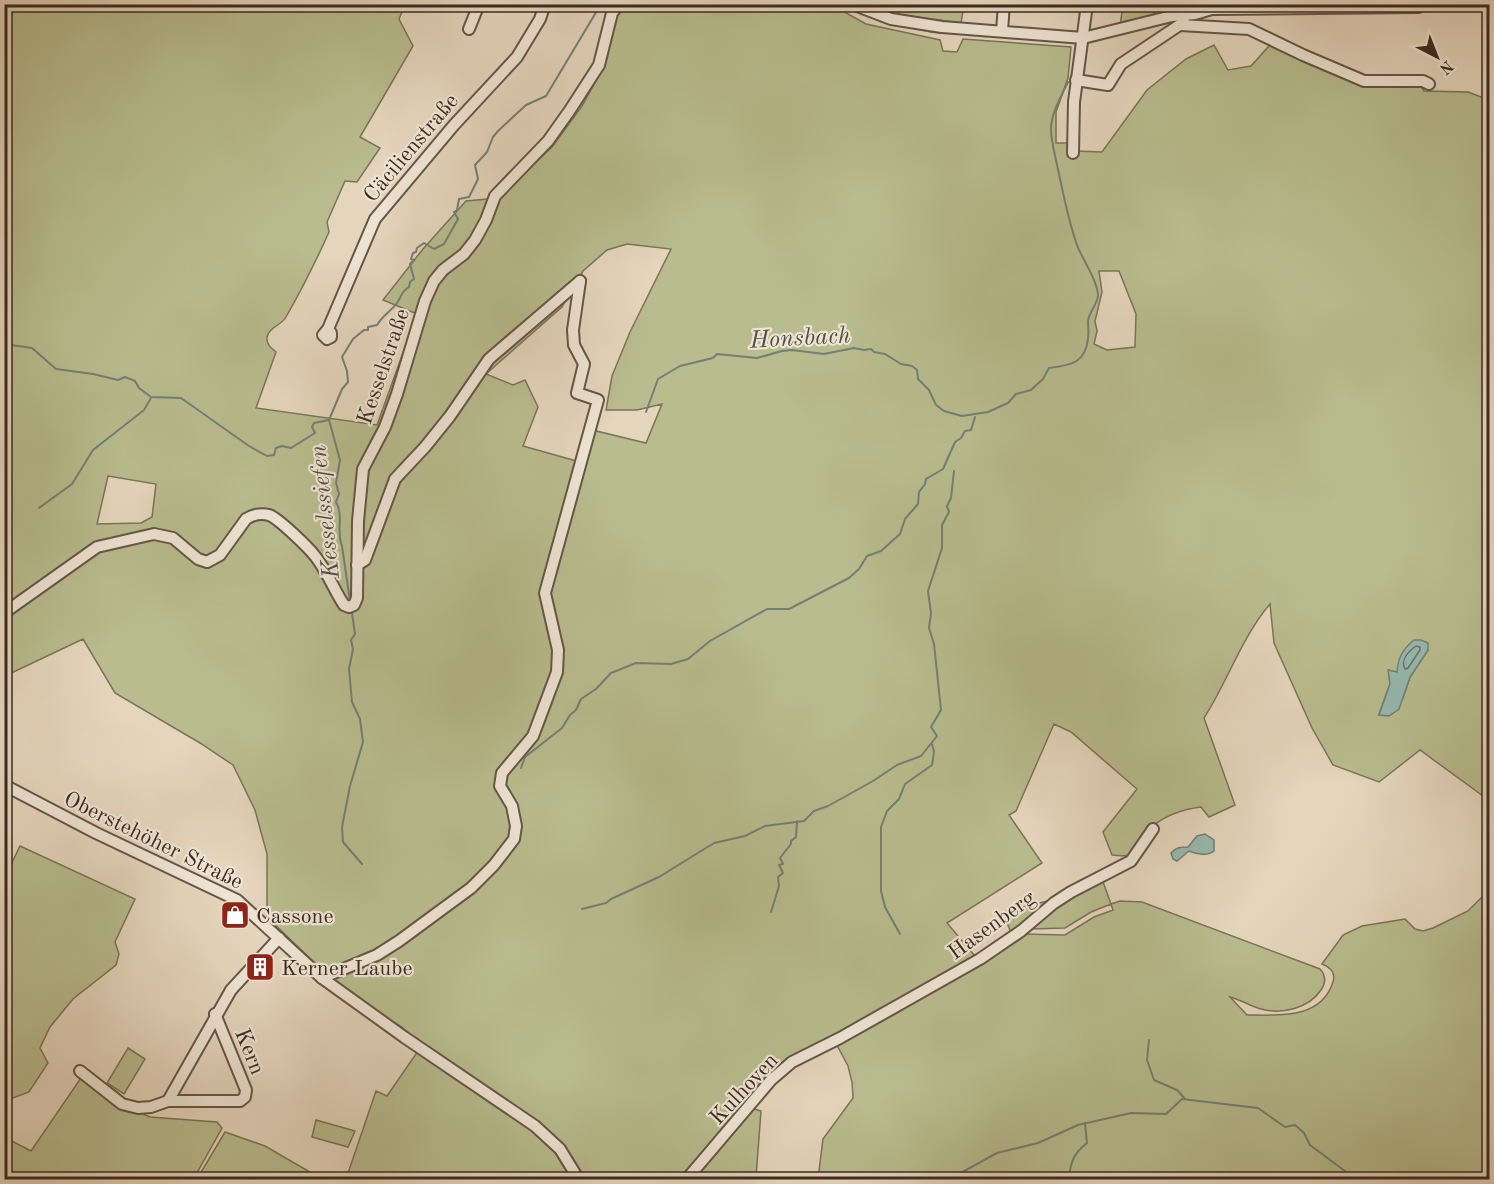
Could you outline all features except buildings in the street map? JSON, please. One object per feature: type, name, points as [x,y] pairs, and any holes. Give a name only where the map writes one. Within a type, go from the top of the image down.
[{"type":"street","points":[[469,29],[479,4]]},
{"type":"street","name":"Cäcilienstraße","points":[[328,329],[375,219],[454,125],[517,57],[540,19],[545,4]]},
{"type":"street","name":"Kesselstraße","points":[[4,613],[97,547],[154,534],[173,538],[198,559],[207,562],[220,555],[242,524],[251,516],[256,515],[270,515],[315,556],[340,600],[347,607],[354,605],[357,598],[358,521],[363,469],[385,427],[425,301],[434,281],[443,270],[464,254],[475,240],[495,196],[548,141],[570,110],[599,65],[612,13],[619,4]]},
{"type":"street","points":[[852,4],[891,18],[942,27],[1083,38],[1172,16],[1195,14],[1214,7],[1418,7],[1419,4]]},
{"type":"street","points":[[1002,31],[1004,4]]},
{"type":"street","points":[[1073,153],[1076,80],[1087,4]]},
{"type":"street","points":[[1076,80],[1108,85],[1120,64],[1195,14]]},
{"type":"street","points":[[1180,25],[1249,29],[1364,81],[1423,81],[1429,84]]},
{"type":"street","points":[[322,978],[377,954],[399,941],[471,888],[494,865],[514,839],[514,813],[503,794],[500,779],[502,773],[533,736],[557,672],[558,650],[545,593],[598,400],[577,393],[584,364],[574,345],[573,330],[580,281],[489,358],[450,416],[395,479],[365,560],[357,565]]},
{"type":"street","name":"Oberstehöher Straße","points":[[4,785],[96,833],[224,893],[248,908],[322,978],[535,1126],[560,1149],[579,1179]]},
{"type":"street","name":"Hasenberg","points":[[840,1038],[963,970],[1021,932],[1054,903],[1131,861],[1154,829]]},
{"type":"street","name":"Kern","points":[[168,1101],[215,1014],[231,990],[279,938]]},
{"type":"street","name":"Kern","points":[[80,1071],[122,1104],[138,1108],[151,1107],[168,1101],[240,1101],[245,1097],[246,1090],[215,1014]]},
{"type":"street","name":"Kulhoven","points":[[686,1179],[782,1070],[792,1062],[840,1038]]},
{"type":"green space","points":[[4,5],[405,5],[399,19],[413,46],[360,137],[380,148],[357,182],[345,181],[327,222],[329,232],[309,275],[284,320],[268,334],[268,344],[276,352],[256,408],[377,425],[417,314],[383,300],[423,249],[466,201],[498,198],[552,147],[582,106],[605,64],[611,5],[832,5],[866,24],[940,40],[943,51],[957,52],[963,39],[1071,47],[1068,78],[1056,112],[1056,143],[1068,143],[1075,151],[1102,152],[1147,90],[1186,59],[1214,45],[1228,70],[1251,66],[1270,45],[1362,82],[1420,85],[1424,91],[1468,92],[1489,100],[1489,806],[1483,796],[1420,750],[1379,782],[1333,765],[1312,728],[1274,643],[1270,604],[1251,631],[1204,718],[1235,805],[1209,817],[1201,807],[1176,813],[1153,826],[1135,852],[1123,856],[1112,855],[1103,832],[1137,789],[1071,732],[1054,724],[1016,811],[1009,815],[1042,863],[947,923],[981,963],[1023,934],[1065,935],[1094,917],[1113,910],[1111,904],[1120,901],[1142,902],[1320,969],[1325,979],[1324,985],[1316,996],[1302,1006],[1269,1011],[1230,997],[1247,1015],[1285,1015],[1309,1009],[1327,994],[1334,976],[1330,969],[1322,964],[1343,935],[1362,926],[1405,919],[1415,929],[1423,931],[1433,928],[1468,911],[1489,890],[1489,1179],[818,1179],[823,1139],[853,1098],[848,1066],[832,1036],[789,1058],[744,1106],[761,1111],[756,1177],[774,1179],[346,1179],[376,1091],[387,1096],[418,1051],[510,1103],[403,1031],[403,1028],[394,1022],[391,1023],[322,970],[267,917],[267,854],[255,810],[233,765],[115,693],[83,639],[5,676],[5,619],[39,595],[36,588],[5,608]],"holes":[[[627,244],[671,249],[630,332],[612,376],[606,410],[637,410],[662,404],[646,443],[592,430],[580,462],[523,446],[538,407],[525,380],[513,385],[486,374],[562,307],[583,271],[607,250]],[[1099,271],[1119,271],[1136,314],[1135,347],[1107,350],[1094,344],[1097,331],[1095,321],[1102,292]],[[108,476],[156,484],[152,517],[141,523],[97,524]],[[1428,650],[1410,677],[1403,698],[1379,714],[1390,684],[1389,670],[1397,673]]]},
{"type":"green space","points":[[867,5],[964,5],[961,23],[886,13]]},
{"type":"green space","points":[[1123,5],[1152,5],[1155,17],[1120,26]]},
{"type":"green space","points":[[20,846],[135,899],[115,942],[119,954],[116,965],[73,999],[50,1027],[40,1048],[48,1063],[29,1092],[5,1101],[5,877]]},
{"type":"green space","points":[[1102,879],[1111,904],[1091,912],[1065,928],[1030,929],[1011,933],[1003,912],[1064,897]]},
{"type":"green space","points":[[128,1048],[145,1059],[124,1094],[107,1083]]},
{"type":"green space","points":[[83,1075],[130,1109],[150,1117],[217,1122],[222,1128],[193,1180],[5,1179],[4,1137],[31,1151]]},
{"type":"green space","points":[[316,1120],[355,1131],[348,1147],[312,1137]]},
{"type":"green space","points":[[225,1132],[265,1146],[322,1179],[197,1179]]},
{"type":"water","points":[[1414,640],[1428,643],[1428,650],[1410,677],[1399,709],[1389,716],[1379,715],[1390,684],[1388,670],[1397,672],[1401,654]]},
{"type":"water","points":[[1205,834],[1214,840],[1214,851],[1199,854],[1189,851],[1177,861],[1173,859],[1171,853],[1181,847],[1188,847],[1197,836]]},
{"type":"waterway","points":[[4,344],[32,348],[56,369],[118,380],[125,377],[135,381],[139,388],[151,397],[181,398],[267,456],[274,455],[276,448],[282,446],[291,448],[315,433],[312,427],[314,423],[329,420],[342,389],[348,382],[342,357],[353,339],[364,330],[368,330],[368,327],[377,325],[409,287],[410,282],[414,279],[410,264],[414,260],[411,259],[417,248],[424,243],[434,249],[444,244],[458,219],[454,212],[457,210],[459,199],[469,197],[478,179],[475,165],[487,152],[493,137],[526,105],[546,96],[601,4]]},
{"type":"waterway","name":"Honsbach","points":[[839,4],[870,17]]},
{"type":"waterway","name":"Honsbach","points":[[899,25],[932,32],[1021,38]]},
{"type":"waterway","name":"Honsbach","points":[[646,412],[658,379],[680,366],[713,358],[717,354],[757,358],[792,350],[824,354],[854,348],[871,349],[901,364],[912,366],[917,370],[918,379],[929,390],[936,405],[944,411],[962,416],[988,412],[1008,403],[1016,394],[1031,390],[1043,379],[1049,368],[1075,362],[1084,354],[1088,337],[1088,321],[1098,296],[1071,226],[1052,138],[1053,117],[1068,82]]},
{"type":"waterway","points":[[39,508],[72,484],[93,450],[144,410],[151,398]]},
{"type":"waterway","points":[[521,768],[525,757],[562,728],[576,710],[581,699],[596,689],[611,673],[636,663],[671,664],[688,659],[710,641],[767,609],[789,609],[849,578],[859,569],[867,556],[881,551],[900,534],[905,519],[918,504],[919,492],[926,479],[943,469],[955,442],[965,431],[971,430],[975,417]]},
{"type":"waterway","name":"Kesselssiefen","points":[[329,420],[340,460],[336,483],[339,494],[336,502],[350,601]]},
{"type":"waterway","points":[[582,909],[606,903],[659,877],[714,843],[745,836],[765,826],[804,821],[814,811],[828,806],[897,765],[921,756],[937,736],[931,727],[941,710],[934,644],[929,628],[931,613],[928,591],[942,548],[942,525],[949,512],[947,506],[951,498],[954,471]]},
{"type":"waterway","name":"Kesselssiefen","points":[[352,613],[355,634],[351,640],[353,649],[349,669],[352,702],[360,719],[363,742],[350,786],[342,827],[343,842],[362,864]]},
{"type":"waterway","points":[[900,934],[885,907],[881,891],[881,827],[887,811],[899,799],[905,784],[932,765],[934,752],[932,744]]},
{"type":"waterway","points":[[771,912],[779,886],[778,877],[783,873],[779,865],[783,864],[780,858],[796,837],[797,821]]},
{"type":"waterway","points":[[1149,1040],[1147,1060],[1154,1080],[1177,1090],[1185,1099]]},
{"type":"waterway","points":[[948,1180],[997,1153],[1038,1143],[1078,1125],[1131,1113],[1166,1114],[1182,1099],[1258,1108],[1285,1127],[1295,1125],[1304,1133],[1310,1145],[1357,1180]]},
{"type":"waterway","points":[[1069,1177],[1074,1158],[1087,1143],[1085,1123]]},
{"type":"place","name":"Cassone","points":[[235,915]]},
{"type":"place","name":"Kerner Laube","points":[[260,967]]}]
